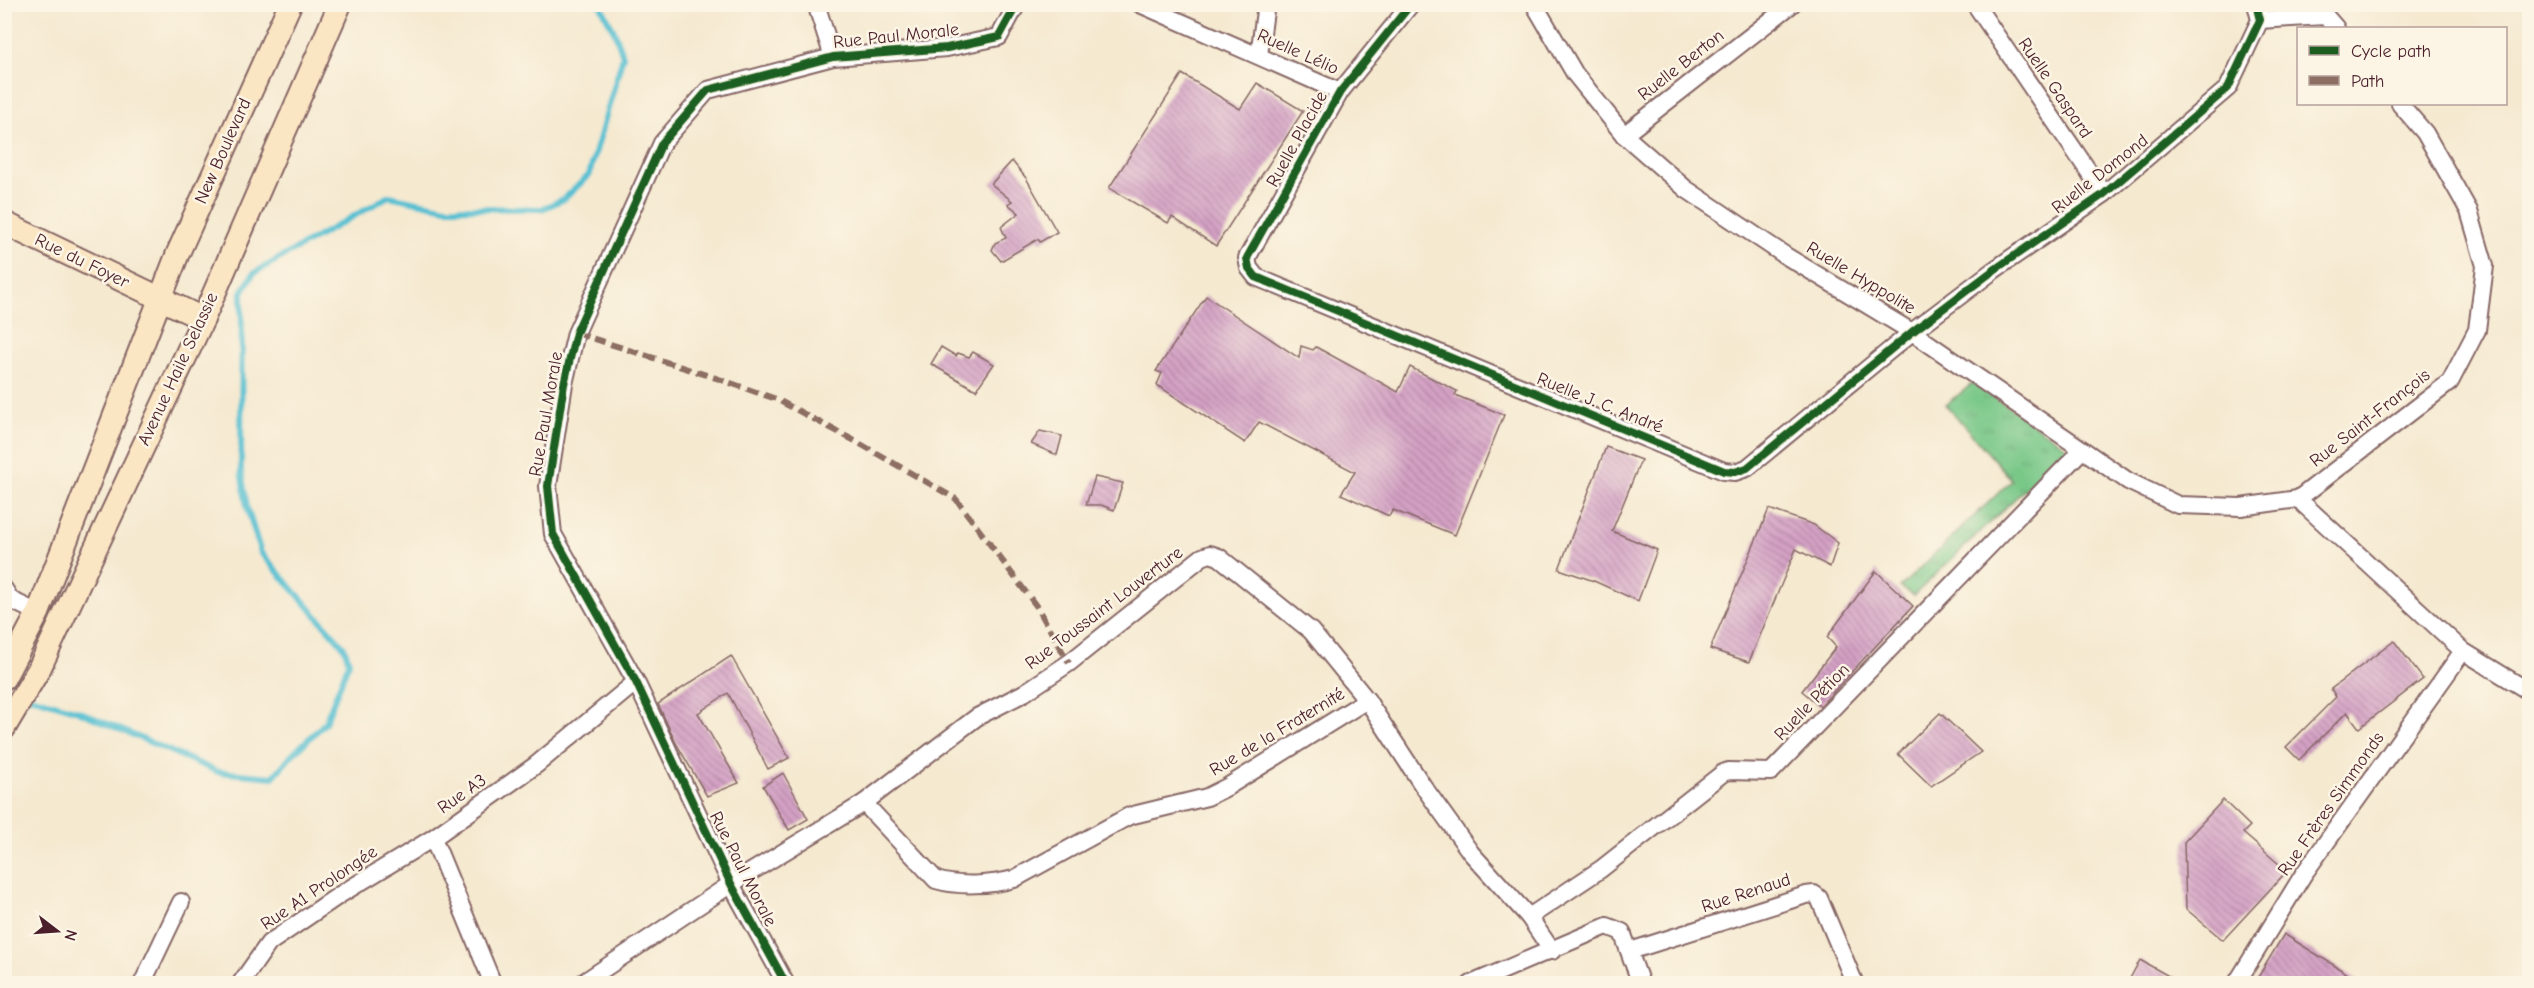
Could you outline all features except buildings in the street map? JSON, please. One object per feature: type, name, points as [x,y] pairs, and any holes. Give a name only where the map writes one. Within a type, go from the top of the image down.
[{"type":"street","name":"New Boulevard","points":[[159,299],[290,4]]},
{"type":"street","name":"Avenue Haile Selassie","points":[[8,723],[39,669],[203,319],[340,4]]},
{"type":"street","points":[[816,4],[833,57]]},
{"type":"street","name":"Rue Paul Morale","points":[[786,984],[731,884],[636,682],[553,534],[548,486],[564,384],[576,333],[662,143],[708,90],[833,57],[947,48],[999,37],[1017,4]]},
{"type":"street","name":"Ruelle Lélio","points":[[1140,4],[1341,92]]},
{"type":"street","points":[[1259,55],[1266,4]]},
{"type":"street","name":"Ruelle Placide","points":[[1249,268],[1247,258],[1341,92],[1411,4]]},
{"type":"street","name":"Ruelle Hyppolite","points":[[1534,4],[1575,74],[1624,135],[1686,189],[1786,256],[1912,332],[2128,481],[2178,506],[2241,507],[2298,499]]},
{"type":"street","name":"Ruelle Berton","points":[[1624,135],[1792,4]]},
{"type":"street","name":"Ruelle Gaspard","points":[[1975,4],[2104,194]]},
{"type":"street","name":"Ruelle Domond","points":[[1912,332],[1994,270],[2104,194],[2228,88],[2258,12],[2326,16]]},
{"type":"street","name":"Rue Saint-François","points":[[2298,499],[2450,382],[2476,330],[2485,266],[2469,211],[2426,134],[2401,105]]},
{"type":"street","name":"Rue du Foyer","points":[[4,223],[203,319]]},
{"type":"street","name":"Ruelle J. C. André","points":[[1249,268],[1256,277],[1724,471],[1735,472],[1747,468],[1912,332]]},
{"type":"street","name":"Avenue Haile Selassie","points":[[9,670],[38,613],[159,299]]},
{"type":"street","name":"Ruelle Pétion","points":[[1528,917],[1601,869],[1723,773],[1728,771],[1771,772],[2082,450]]},
{"type":"street","points":[[2298,499],[2463,651],[2529,692]]},
{"type":"street","name":"Rue Toussaint Louverture","points":[[581,984],[731,884],[864,803],[977,717],[1024,693],[1069,663],[1202,557],[1210,554],[1219,557],[1311,631],[1367,700],[1423,786],[1471,853],[1528,917],[1552,951]]},
{"type":"street","points":[[4,589],[10,600],[38,613]]},
{"type":"street","name":"Rue Frères Simmonds","points":[[2236,984],[2303,875],[2463,651]]},
{"type":"street","name":"Rue A3","points":[[493,984],[433,838],[536,765],[636,682]]},
{"type":"street","name":"Rue de la Fraternité","points":[[864,803],[936,880],[948,884],[1004,882],[1014,879],[1129,816],[1207,797],[1227,787],[1367,700]]},
{"type":"street","name":"Rue A1 Prolongée","points":[[240,984],[269,944],[341,894],[433,838]]},
{"type":"street","name":"Rue Renaud","points":[[1630,951],[1814,894],[1819,898],[1855,984]]},
{"type":"street","points":[[142,984],[182,902]]},
{"type":"street","points":[[1471,984],[1607,926],[1622,932],[1641,984]]},
{"type":"street","points":[[4,980],[8,984]]},
{"type":"green space","points":[[1973,383],[2068,448],[1914,595],[1900,587],[2012,480],[1946,405]]},
{"type":"waterway","points":[[28,696],[78,711],[218,772],[273,777],[325,723],[349,662],[344,647],[261,553],[247,507],[241,471],[242,292],[254,273],[389,196],[446,208],[542,209],[564,199],[589,175],[623,56],[615,33],[600,4]]},
{"type":"marked path","points":[[576,333],[776,399],[956,499],[1037,607],[1069,663]]},
{"type":"cycle path","points":[[786,984],[731,884],[636,682],[553,534],[548,486],[564,384],[576,333],[662,143],[708,90],[833,57],[947,48],[999,37],[1017,4]]},
{"type":"cycle path","points":[[1411,4],[1340,92],[1247,258],[1249,268],[1256,277],[1724,471],[1735,472],[1747,468],[1912,332],[1994,270],[2104,194],[2228,88],[2260,20],[2256,4]]}]
